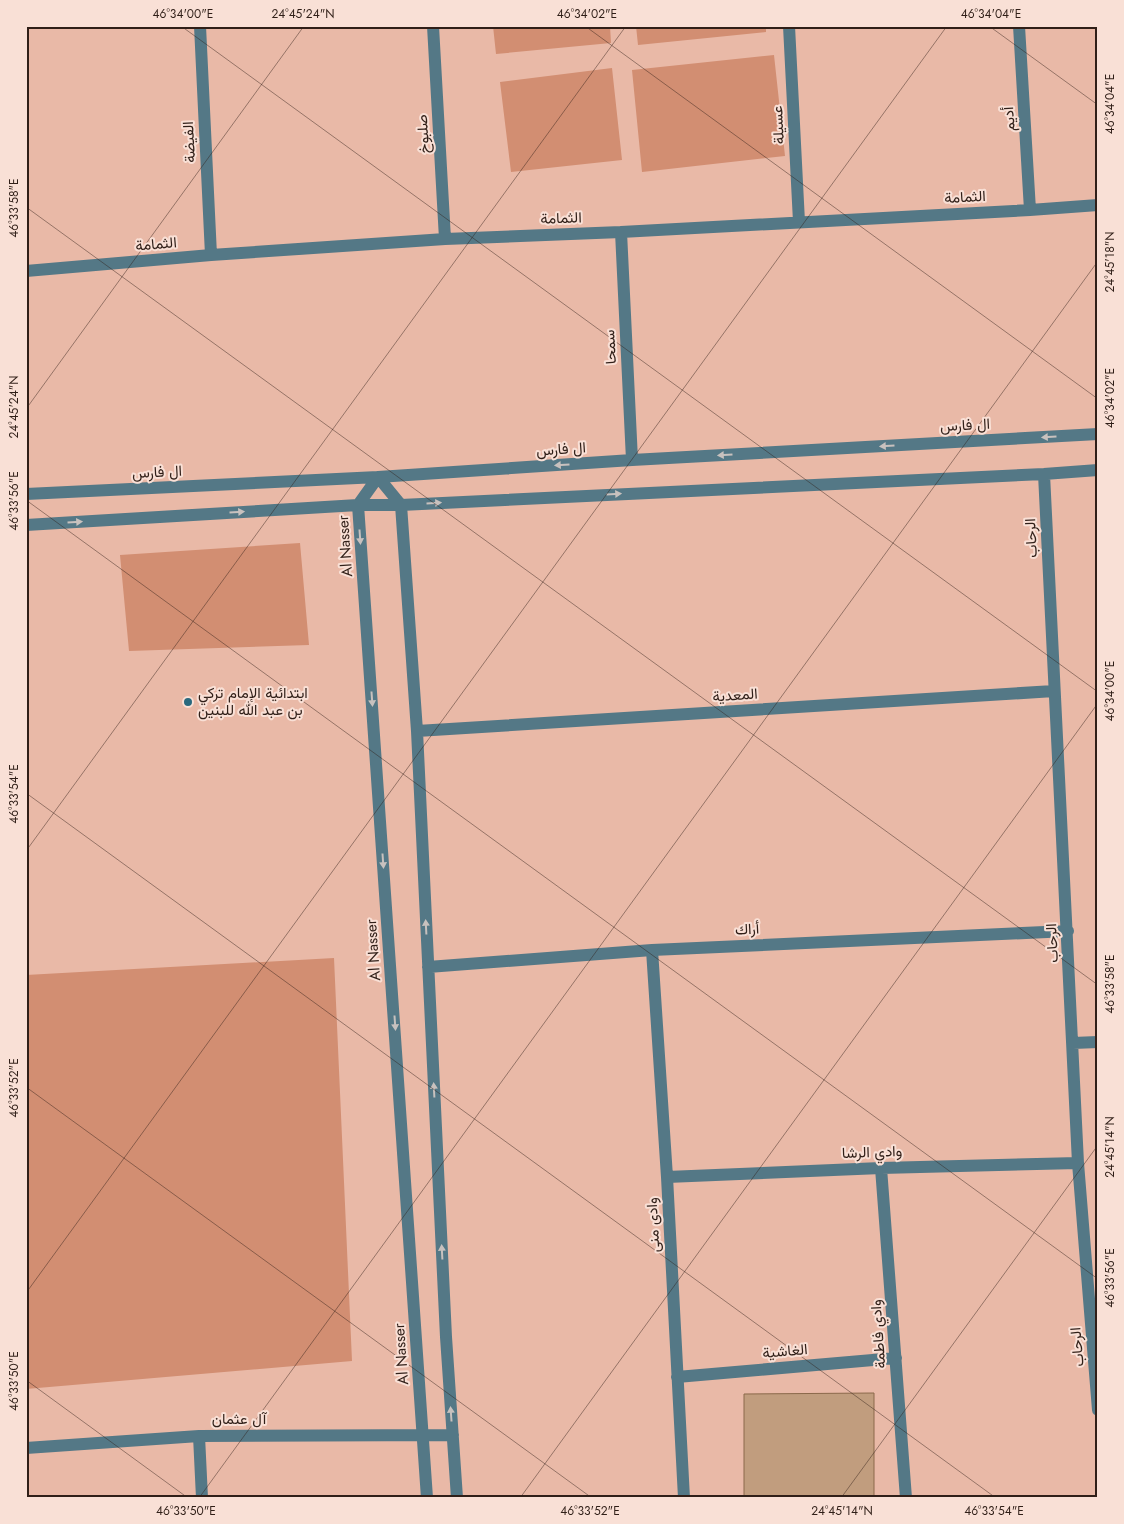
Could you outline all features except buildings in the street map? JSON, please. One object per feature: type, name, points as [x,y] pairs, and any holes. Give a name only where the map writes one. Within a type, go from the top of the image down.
[{"type":"street","name":"الفيضة","points":[[200,26],[211,255]]},
{"type":"street","name":"صلبوخ","points":[[433,26],[445,239]]},
{"type":"street","name":"عسيلة","points":[[789,26],[799,222]]},
{"type":"street","name":"أديم","points":[[1019,26],[1030,210]]},
{"type":"street","name":"الثمامة","points":[[26,271],[211,255],[445,239],[621,232],[1098,205]]},
{"type":"street","name":"سمحا","points":[[621,232],[632,460]]},
{"type":"street","name":"ال فارس","points":[[26,494],[378,477],[632,460],[1098,434]]},
{"type":"street","points":[[26,525],[358,505],[401,505],[1098,470]]},
{"type":"street","name":"الرحاب","points":[[1044,474],[1078,1163],[1098,1410]]},
{"type":"street","points":[[378,477],[401,505],[417,731],[446,1337],[457,1498]]},
{"type":"street","name":"Al Nasser","points":[[378,477],[358,505],[427,1498]]},
{"type":"street","name":"المعدية","points":[[417,731],[1054,691]]},
{"type":"street","name":"أراك","points":[[428,967],[652,950],[1068,931]]},
{"type":"street","name":"وادى منى","points":[[652,950],[667,1177],[684,1498]]},
{"type":"street","points":[[1073,1043],[1098,1042]]},
{"type":"street","name":"وادي الرشا","points":[[667,1177],[881,1168],[1078,1163]]},
{"type":"street","name":"وادي فاطمة","points":[[881,1168],[906,1498]]},
{"type":"street","name":"الغاشية","points":[[677,1377],[896,1358]]},
{"type":"street","name":"آل عثمان","points":[[26,1448],[199,1436],[453,1435]]},
{"type":"street","points":[[199,1436],[202,1498]]},
{"type":"shaded area","points":[[493,26],[610,26],[611,43],[496,54]]},
{"type":"shaded area","points":[[636,26],[766,26],[766,32],[638,45]]},
{"type":"shaded area","points":[[774,55],[785,156],[642,172],[632,70]]},
{"type":"shaded area","points":[[612,68],[622,160],[511,172],[500,82]]},
{"type":"shaded area","points":[[300,543],[309,645],[129,651],[120,555]]},
{"type":"shaded area","points":[[334,958],[352,1361],[26,1389],[26,975]]},
{"type":"place","name":"ابتدائية الإمام تركي بن عبد الله للبنين","points":[[188,702]]}]
